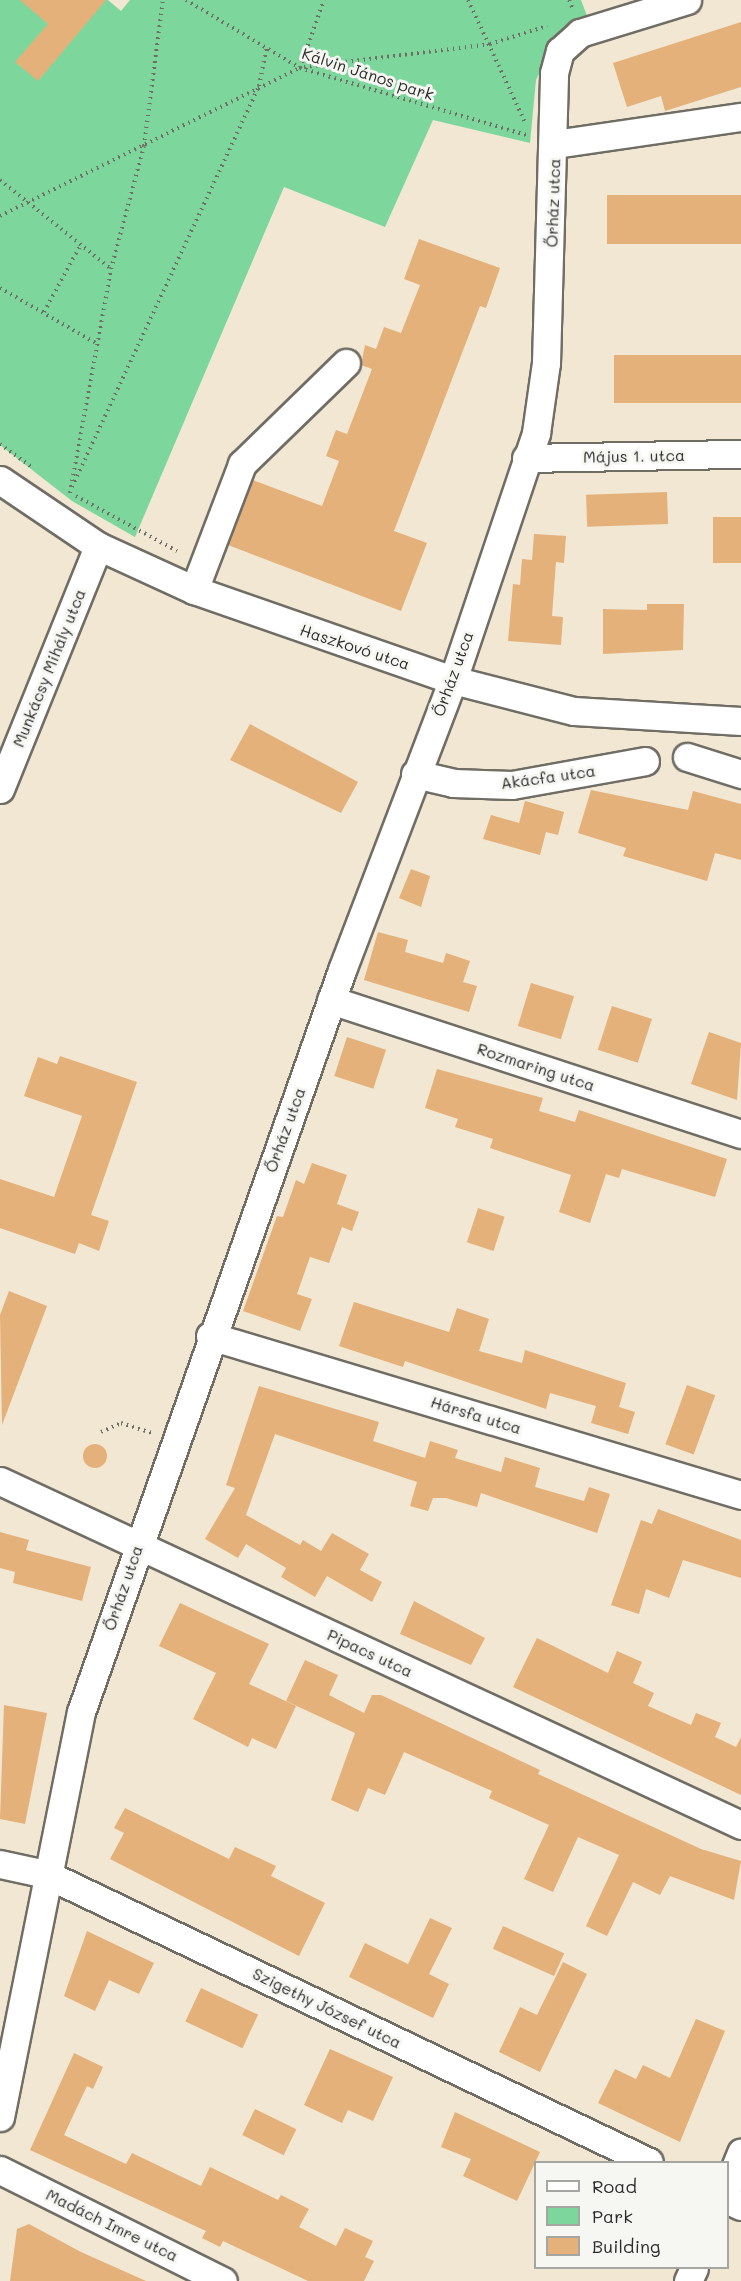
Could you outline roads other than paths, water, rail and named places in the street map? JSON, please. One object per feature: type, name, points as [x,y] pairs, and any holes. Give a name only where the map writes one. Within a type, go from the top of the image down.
[{"type":"street","name":"Őrház utca","points":[[0,2117],[69,1753],[210,1336],[331,1000],[415,774],[453,680],[526,458],[544,391],[543,140],[560,51],[580,33],[687,0]]},
{"type":"street","points":[[543,140],[741,117]]},
{"type":"street","points":[[197,580],[242,464],[346,363]]},
{"type":"street","name":"Május 1. utca","points":[[526,458],[741,454]]},
{"type":"street","name":"Haszkovó utca","points":[[0,480],[98,546],[197,580],[453,680],[574,711],[741,721]]},
{"type":"street","name":"Munkácsy Mihály utca","points":[[0,789],[98,546]]},
{"type":"street","points":[[687,757],[741,774]]},
{"type":"street","name":"Akácfa utca","points":[[415,774],[453,783],[512,785],[645,761]]},
{"type":"street","name":"Rozmaring utca","points":[[331,1000],[741,1134]]},
{"type":"street","name":"Hársfa utca","points":[[210,1336],[741,1495]]},
{"type":"street","name":"Pipacs utca","points":[[0,1480],[741,1825]]},
{"type":"street","name":"Szigethy József utca","points":[[0,1864],[46,1874],[646,2161]]},
{"type":"street","points":[[729,2182],[741,2152]]},
{"type":"street","name":"Madách Imre utca","points":[[0,2170],[223,2281]]}]
